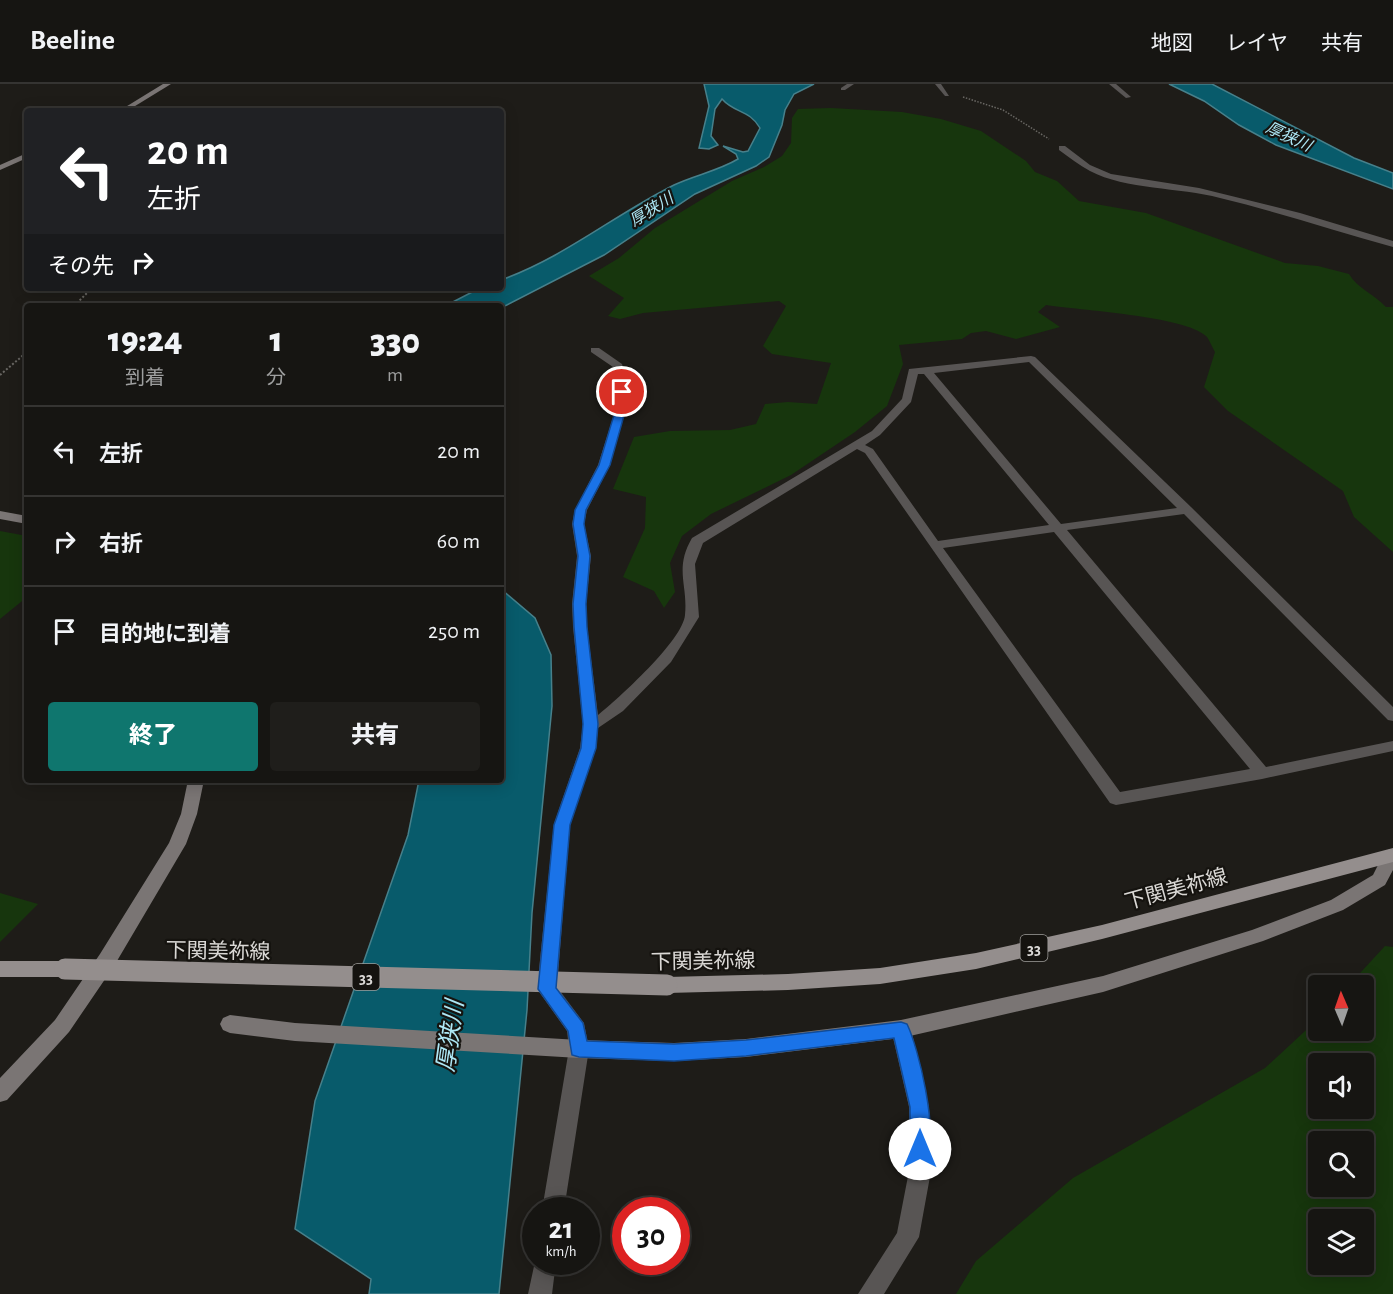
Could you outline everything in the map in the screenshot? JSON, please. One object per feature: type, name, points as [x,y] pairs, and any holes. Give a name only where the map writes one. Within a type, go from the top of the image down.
[{"type":"main road","name":"下関美祢線","points":[[0,969],[667,985],[788,982],[868,976],[976,961],[1101,932],[1392,856]]},
{"type":"street","points":[[127,108],[168,84]]},
{"type":"street","points":[[1062,148],[1104,175],[1182,186],[1262,205],[1393,244]]},
{"type":"street","points":[[0,168],[24,157]]},
{"type":"street","points":[[555,1197],[579,1049],[577,1029],[547,989],[562,825],[588,748],[591,724],[580,627],[579,604],[584,556],[578,524],[580,510],[604,465],[622,405],[622,380],[618,366],[595,350]]},
{"type":"street","points":[[591,724],[600,721],[618,707],[666,659],[692,616],[688,564],[697,542],[714,529],[876,433],[907,400],[913,372],[1031,359],[1188,510],[1393,716]]},
{"type":"street","points":[[927,370],[1262,773]]},
{"type":"street","points":[[857,445],[869,451],[1116,799],[1262,773],[1393,746]]},
{"type":"street","points":[[935,545],[1188,510]]},
{"type":"street","points":[[0,515],[24,519]]},
{"type":"street","points":[[0,1093],[62,1026],[107,960],[177,844],[189,814],[195,783]]},
{"type":"street","points":[[230,1024],[295,1032],[579,1049],[674,1052],[746,1048],[901,1029],[1103,984],[1256,936],[1337,905],[1379,880],[1392,856]]},
{"type":"street","points":[[870,1294],[908,1237],[920,1171],[920,1107],[901,1029]]},
{"type":"street","points":[[540,1294],[543,1275]]},
{"type":"lane","points":[[843,89],[851,84]]},
{"type":"lane","points":[[938,84],[947,95]]},
{"type":"lane","points":[[1112,84],[1128,97]]},
{"type":"path","points":[[947,95],[962,97],[1003,110],[1026,122],[1062,148]]},
{"type":"path","points":[[77,303],[89,291]]},
{"type":"path","points":[[0,375],[24,355]]},
{"type":"green space","points":[[831,108],[902,112],[941,119],[981,131],[1026,161],[1035,172],[1057,181],[1079,201],[1146,213],[1285,263],[1318,266],[1349,274],[1357,284],[1386,307],[1393,307],[1393,552],[1354,517],[1343,491],[1228,411],[1204,387],[1215,352],[1206,336],[1177,323],[1046,305],[1038,312],[1060,327],[1016,339],[986,331],[971,333],[962,339],[899,345],[903,364],[887,406],[855,432],[791,475],[711,514],[682,536],[670,563],[675,592],[664,608],[654,591],[623,577],[645,528],[646,497],[613,489],[634,437],[670,431],[730,430],[756,424],[765,404],[788,402],[817,404],[831,363],[772,354],[763,346],[786,306],[779,301],[643,313],[620,319],[608,316],[624,298],[589,276],[619,258],[655,228],[732,181],[782,156],[791,143],[792,118],[798,109]]},
{"type":"green space","points":[[0,531],[24,535],[24,599],[0,619]]},
{"type":"green space","points":[[0,893],[38,904],[0,942]]},
{"type":"green space","points":[[1385,946],[1393,947],[1393,1294],[956,1294],[976,1261],[1073,1178],[1265,1068],[1308,1028],[1308,1041],[1374,1041],[1374,975],[1358,975]]},
{"type":"water","name":"厚狭川","points":[[704,84],[814,84],[794,94],[785,110],[782,125],[769,157],[756,166],[695,194],[604,255],[504,306],[504,303],[451,303],[474,291],[504,291],[504,279],[547,260],[674,185],[738,159],[736,154],[723,146],[743,152],[748,151],[760,128],[752,118],[722,99],[715,109],[711,136],[718,145],[709,149],[699,148],[709,106]]},
{"type":"water","name":"厚狭川","points":[[1169,84],[1212,84],[1354,158],[1393,173],[1393,189],[1276,145],[1239,125],[1204,101]]},
{"type":"water","name":"厚狭川","points":[[504,592],[535,618],[551,655],[552,706],[532,913],[527,1010],[499,1294],[369,1294],[371,1279],[295,1229],[315,1101],[408,835],[418,783],[504,783]]},
{"type":"route","points":[[622,392],[622,405],[604,465],[580,510],[578,524],[584,556],[579,604],[580,627],[591,724],[588,748],[562,825],[547,989],[577,1029],[579,1049],[674,1052],[746,1048],[901,1029],[920,1107],[920,1149]]}]
